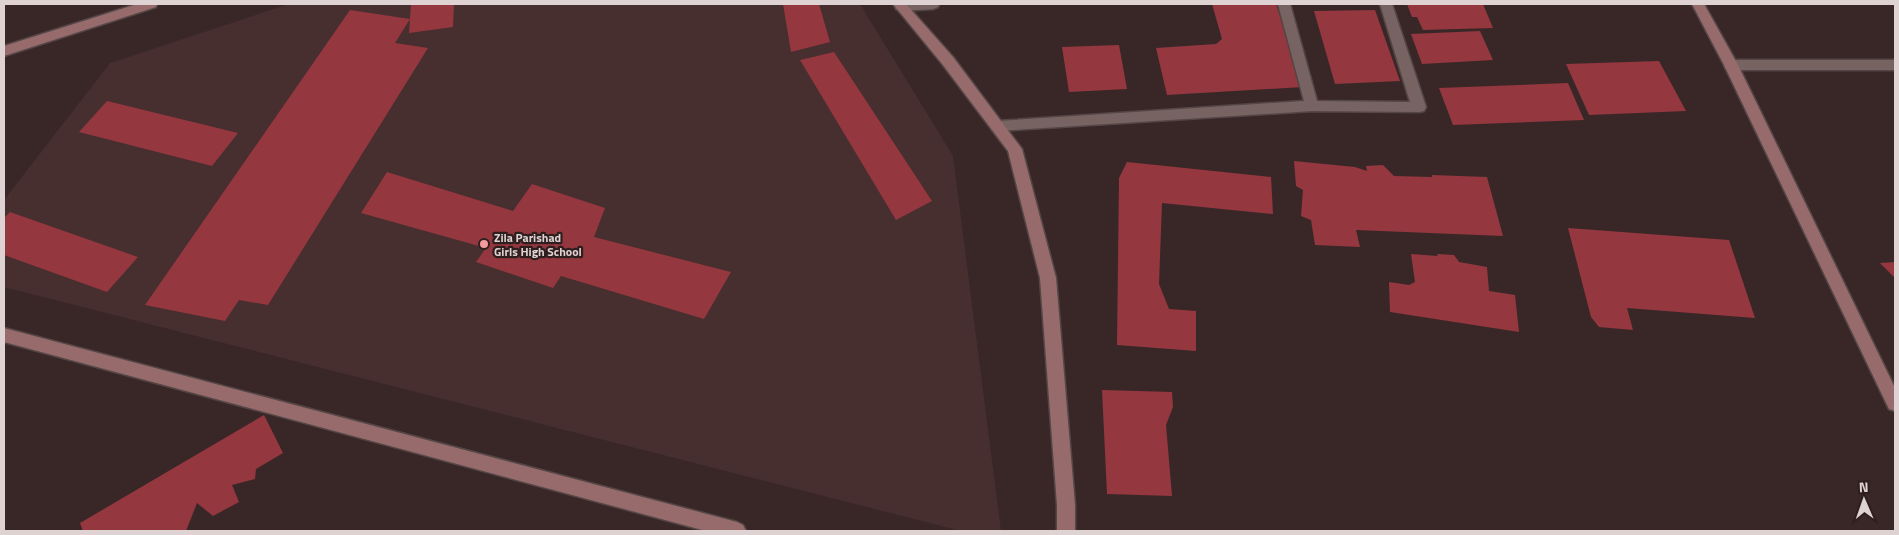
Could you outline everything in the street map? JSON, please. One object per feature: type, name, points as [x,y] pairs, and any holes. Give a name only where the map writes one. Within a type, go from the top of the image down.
[{"type":"main road","points":[[4,51],[151,4]]},
{"type":"main road","points":[[1698,4],[1731,65],[1895,404]]},
{"type":"main road","points":[[900,5],[948,61],[1015,149],[1048,278],[1066,505],[1066,531]]},
{"type":"main road","points":[[4,335],[737,531]]},
{"type":"street","points":[[900,5],[933,4]]},
{"type":"street","points":[[1284,4],[1312,106]]},
{"type":"street","points":[[997,126],[1312,106],[1418,107],[1386,4]]},
{"type":"street","points":[[1731,65],[1895,65]]},
{"type":"shaded area","name":"Zila Parishad Girls High School","points":[[289,4],[860,4],[953,156],[1001,531],[961,531],[4,287],[4,200],[110,63]]},
{"type":"building","points":[[411,4],[454,4],[453,27],[409,33]]},
{"type":"building","points":[[783,4],[819,4],[830,42],[791,52]]},
{"type":"building","points":[[1212,4],[1276,4],[1303,87],[1167,95],[1156,48],[1216,44],[1222,39]]},
{"type":"building","points":[[1407,4],[1483,4],[1493,28],[1423,30],[1417,17],[1412,17]]},
{"type":"building","points":[[350,10],[410,19],[395,43],[428,48],[268,305],[239,300],[225,321],[145,305]]},
{"type":"building","points":[[1375,10],[1400,81],[1335,84],[1314,11]]},
{"type":"building","points":[[1480,31],[1493,60],[1422,64],[1411,34]]},
{"type":"building","points":[[1119,45],[1127,89],[1069,92],[1062,47]]},
{"type":"building","points":[[834,52],[932,201],[896,220],[800,60]]},
{"type":"building","points":[[1659,61],[1686,111],[1589,115],[1566,64]]},
{"type":"building","points":[[1568,83],[1584,120],[1453,125],[1439,88]]},
{"type":"building","points":[[107,101],[238,133],[212,166],[79,132]]},
{"type":"building","points":[[1294,161],[1355,167],[1367,171],[1366,166],[1383,165],[1394,176],[1487,177],[1503,236],[1356,230],[1360,247],[1315,245],[1311,220],[1301,216],[1303,190],[1296,186]]},
{"type":"building","points":[[1127,162],[1271,177],[1273,214],[1162,203],[1159,284],[1169,309],[1196,311],[1196,351],[1117,345],[1119,178]]},
{"type":"building","points":[[387,172],[513,211],[532,184],[605,208],[594,237],[731,272],[704,319],[561,276],[553,288],[476,262],[486,248],[361,213]]},
{"type":"building","points":[[10,212],[138,257],[107,292],[4,255],[4,218]]},
{"type":"building","points":[[1568,228],[1729,240],[1755,318],[1627,308],[1633,330],[1599,327],[1591,317]]},
{"type":"building","points":[[1411,254],[1454,255],[1459,262],[1487,267],[1489,291],[1515,295],[1519,332],[1390,312],[1389,282],[1409,285],[1415,282]]},
{"type":"building","points":[[1895,262],[1895,278],[1880,263]]},
{"type":"building","points":[[1102,390],[1172,392],[1173,407],[1166,425],[1172,496],[1107,494]]},
{"type":"building","points":[[264,415],[283,453],[256,469],[255,479],[232,485],[239,502],[213,516],[197,503],[186,531],[83,531],[80,523]]},
{"type":"place","name":"Zila Parishad Girls High School","points":[[484,244]]}]
